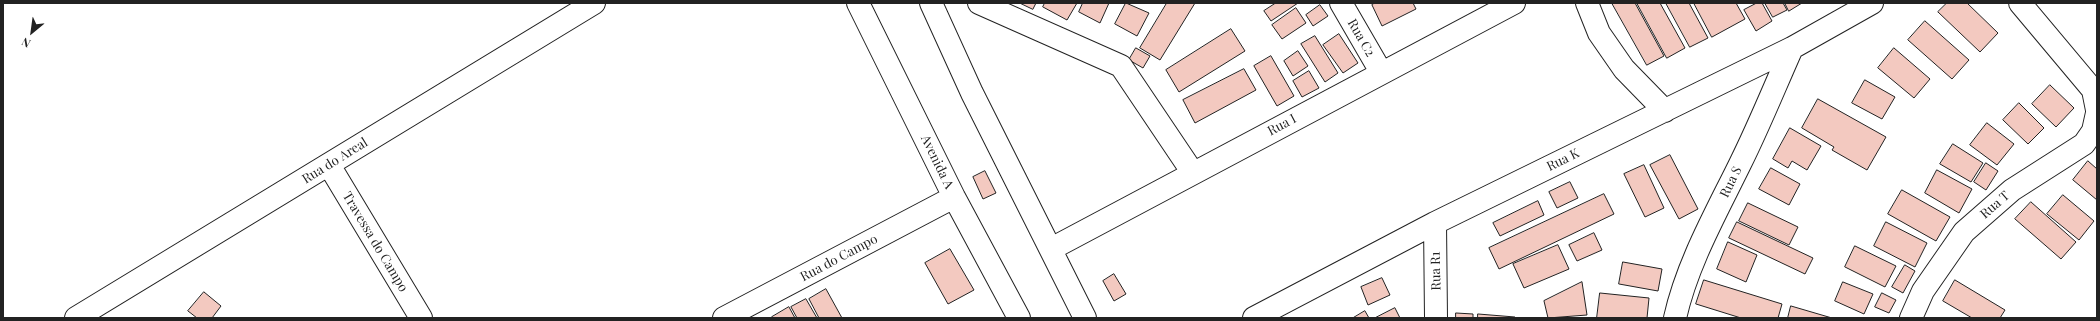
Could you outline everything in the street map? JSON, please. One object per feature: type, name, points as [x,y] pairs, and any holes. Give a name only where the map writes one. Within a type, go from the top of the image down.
[{"type":"street","name":"Rua do Areal","points":[[76,318],[329,165],[494,62],[594,3]]},
{"type":"street","name":"Avenida A","points":[[858,3],[954,197],[1019,318]]},
{"type":"street","points":[[931,3],[972,94],[1051,249],[1084,318]]},
{"type":"street","points":[[978,3],[1121,66],[1192,173]]},
{"type":"street","name":"Rua C2","points":[[1341,3],[1381,72]]},
{"type":"street","name":"Rua I","points":[[1051,249],[1381,72],[1514,3]]},
{"type":"street","points":[[1587,3],[1599,33],[1624,69],[1665,111]]},
{"type":"street","name":"Rua K","points":[[1254,318],[1435,223],[1792,48],[1847,8],[1872,3]]},
{"type":"street","points":[[2020,3],[2093,90],[2097,110]]},
{"type":"street","name":"Rua S","points":[[1675,318],[1679,302],[1702,242],[1742,160],[1792,48]]},
{"type":"street","name":"Rua T","points":[[1911,318],[1923,291],[1964,232],[2012,190],[2084,144],[2093,131],[2097,114]]},
{"type":"street","name":"Travessa do Campo","points":[[329,165],[421,318]]},
{"type":"street","name":"Rua do Campo","points":[[724,318],[954,197]]},
{"type":"street","name":"Rua R1","points":[[1435,223],[1436,318]]},
{"type":"building","points":[[1020,3],[1036,3],[1033,9]]},
{"type":"building","points":[[1045,3],[1077,3],[1067,20],[1043,7]]},
{"type":"building","points":[[1083,3],[1109,3],[1100,23],[1079,12]]},
{"type":"building","points":[[1126,3],[1149,13],[1137,36],[1115,24]]},
{"type":"building","points":[[1167,3],[1195,3],[1160,60],[1140,48]]},
{"type":"building","points":[[1276,3],[1298,3],[1271,21],[1264,11]]},
{"type":"building","points":[[1375,3],[1413,3],[1416,9],[1382,26],[1372,5]]},
{"type":"building","points":[[1612,3],[1635,3],[1664,56],[1647,65]]},
{"type":"building","points":[[1637,3],[1660,3],[1685,48],[1667,58]]},
{"type":"building","points":[[1666,3],[1689,3],[1708,38],[1690,47]]},
{"type":"building","points":[[1694,3],[1736,3],[1745,19],[1712,37]]},
{"type":"building","points":[[1757,3],[1762,3],[1772,21],[1756,31],[1744,10]]},
{"type":"building","points":[[1765,3],[1783,3],[1787,10],[1773,17]]},
{"type":"building","points":[[1785,3],[1802,3],[1789,11]]},
{"type":"building","points":[[1947,3],[1967,3],[1998,33],[1980,52],[1938,12]]},
{"type":"building","points":[[1320,5],[1328,16],[1313,26],[1306,15]]},
{"type":"building","points":[[1296,8],[1306,23],[1282,39],[1272,25]]},
{"type":"building","points":[[1925,21],[1969,60],[1952,79],[1908,40]]},
{"type":"building","points":[[1231,29],[1245,51],[1179,92],[1166,70]]},
{"type":"building","points":[[1339,34],[1358,63],[1343,73],[1323,45]]},
{"type":"building","points":[[1315,36],[1338,73],[1325,82],[1301,44]]},
{"type":"building","points":[[1136,48],[1150,56],[1143,68],[1129,60]]},
{"type":"building","points":[[1894,48],[1930,79],[1914,98],[1878,68]]},
{"type":"building","points":[[1298,51],[1308,66],[1293,76],[1284,61]]},
{"type":"building","points":[[1271,56],[1294,96],[1277,106],[1254,66]]},
{"type":"building","points":[[1244,69],[1256,90],[1195,123],[1183,100]]},
{"type":"building","points":[[1309,71],[1319,88],[1302,97],[1293,81]]},
{"type":"building","points":[[1865,80],[1895,97],[1882,119],[1852,103]]},
{"type":"building","points":[[2050,85],[2074,108],[2056,127],[2032,104]]},
{"type":"building","points":[[1818,99],[1886,137],[1867,170],[1832,150],[1834,147],[1802,128]]},
{"type":"building","points":[[2019,103],[2044,128],[2028,144],[2003,120]]},
{"type":"building","points":[[1987,123],[2014,144],[1997,165],[1970,145]]},
{"type":"building","points":[[1790,128],[1821,146],[1807,170],[1792,161],[1788,168],[1773,159]]},
{"type":"building","points":[[1953,144],[1983,163],[1971,182],[1940,164]]},
{"type":"building","points":[[1670,155],[1698,209],[1679,219],[1650,165]]},
{"type":"building","points":[[2088,161],[2097,169],[2097,200],[2073,180]]},
{"type":"building","points":[[1986,163],[1998,171],[1986,190],[1974,182]]},
{"type":"building","points":[[1644,165],[1664,208],[1645,217],[1624,174]]},
{"type":"building","points":[[1771,168],[1800,184],[1789,205],[1759,189]]},
{"type":"building","points":[[1937,170],[1972,189],[1959,213],[1925,193]]},
{"type":"building","points":[[985,171],[996,193],[983,199],[973,177]]},
{"type":"building","points":[[1570,182],[1578,198],[1557,208],[1549,192]]},
{"type":"building","points":[[1902,190],[1950,217],[1936,241],[1888,214]]},
{"type":"building","points":[[1604,194],[1614,214],[1499,269],[1489,248]]},
{"type":"building","points":[[2063,195],[2094,221],[2079,240],[2047,214]]},
{"type":"building","points":[[1538,201],[1544,215],[1500,236],[1493,223]]},
{"type":"building","points":[[2031,202],[2076,242],[2061,259],[2015,219]]},
{"type":"building","points":[[1748,203],[1798,227],[1789,245],[1739,221]]},
{"type":"building","points":[[1737,222],[1813,258],[1805,274],[1729,238]]},
{"type":"building","points":[[1886,222],[1927,243],[1915,267],[1874,246]]},
{"type":"building","points":[[1594,233],[1602,250],[1577,261],[1569,245]]},
{"type":"building","points":[[1728,242],[1757,255],[1746,282],[1717,269]]},
{"type":"building","points":[[1558,245],[1569,269],[1524,288],[1513,264]]},
{"type":"building","points":[[1855,246],[1896,266],[1885,287],[1845,267]]},
{"type":"building","points":[[950,249],[974,290],[948,304],[925,263]]},
{"type":"building","points":[[1623,262],[1662,269],[1658,291],[1619,284]]},
{"type":"building","points":[[1905,265],[1915,271],[1903,293],[1892,287]]},
{"type":"building","points":[[1114,274],[1126,294],[1114,301],[1103,281]]},
{"type":"building","points":[[1382,278],[1390,295],[1368,305],[1361,287]]},
{"type":"building","points":[[1704,280],[1782,304],[1778,318],[1741,318],[1696,304]]},
{"type":"building","points":[[1955,280],[2005,310],[2000,318],[1972,318],[1943,301]]},
{"type":"building","points":[[1582,282],[1587,315],[1548,318],[1544,301]]},
{"type":"building","points":[[1843,282],[1873,294],[1864,314],[1835,301]]},
{"type":"building","points":[[826,289],[842,318],[819,318],[809,299]]},
{"type":"building","points":[[204,292],[221,306],[212,318],[197,318],[188,311]]},
{"type":"building","points":[[1600,293],[1649,298],[1647,318],[1597,318]]},
{"type":"building","points":[[1882,293],[1896,300],[1889,313],[1875,307]]},
{"type":"building","points":[[806,299],[817,318],[797,318],[791,307]]},
{"type":"building","points":[[1791,306],[1832,318],[1788,318]]},
{"type":"building","points":[[789,307],[795,318],[772,317]]},
{"type":"building","points":[[1395,308],[1400,318],[1375,318]]},
{"type":"building","points":[[1365,311],[1369,318],[1353,318]]},
{"type":"building","points":[[1456,313],[1473,314],[1473,318],[1456,318]]},
{"type":"building","points":[[1478,314],[1515,317],[1515,318],[1478,318]]}]
